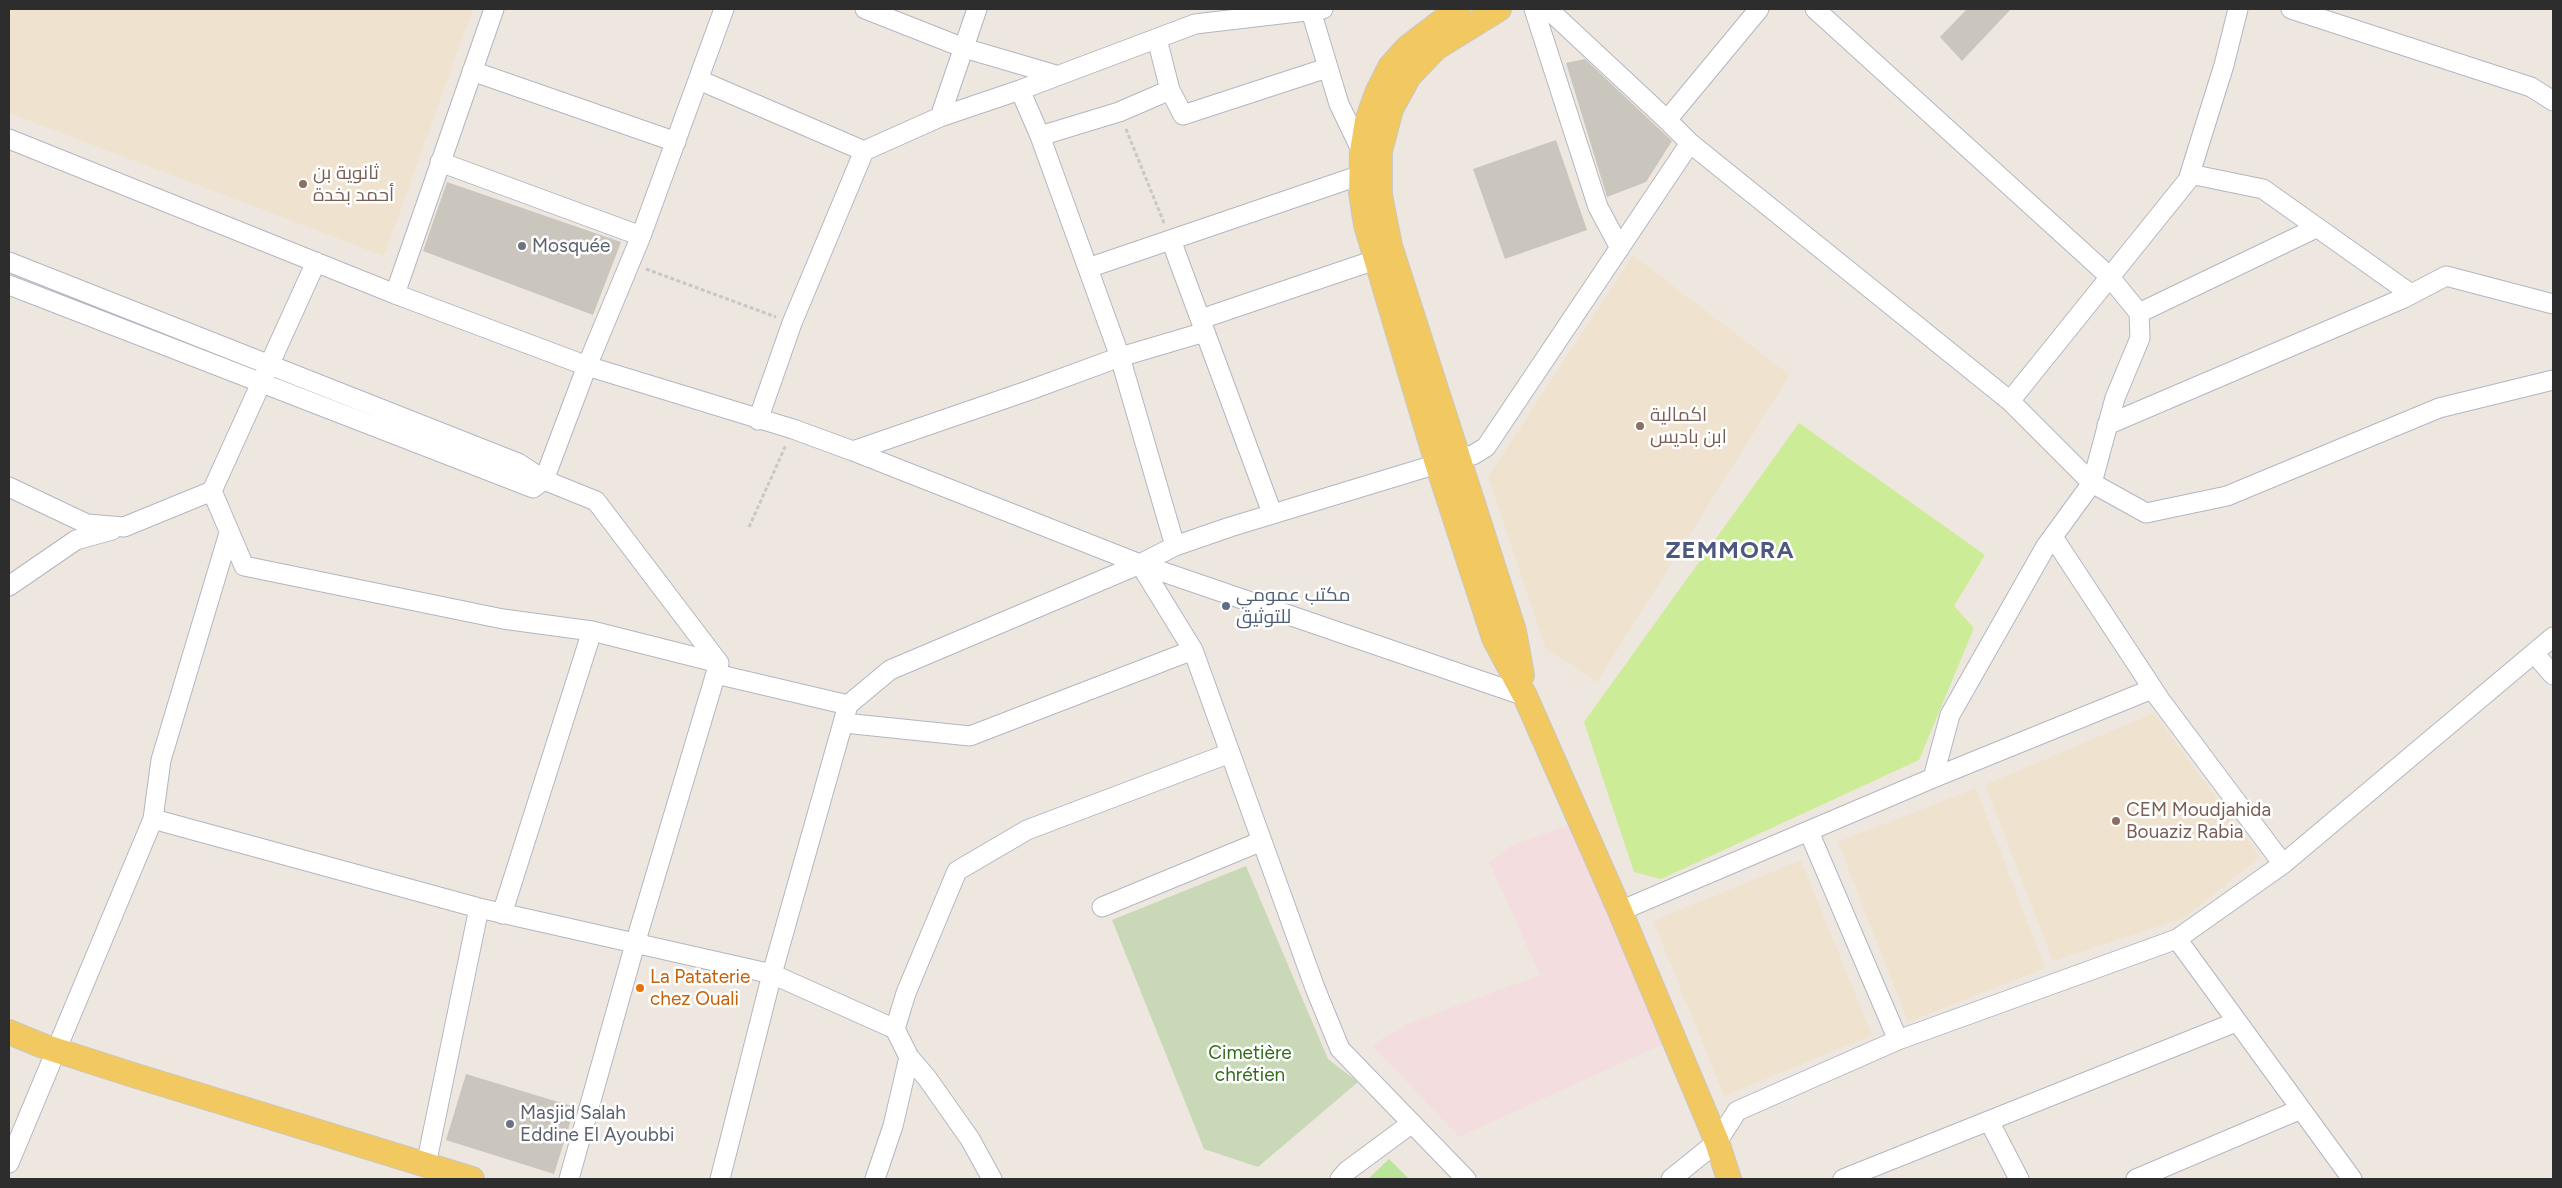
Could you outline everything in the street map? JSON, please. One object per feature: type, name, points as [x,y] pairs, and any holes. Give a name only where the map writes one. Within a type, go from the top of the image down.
[{"type":"main road","points":[[1458,9],[1408,47],[1390,67],[1377,93],[1367,121],[1362,163],[1361,193],[1366,225],[1375,260],[1447,460],[1514,631],[1525,696],[1620,911],[1717,1142],[1729,1179]]},
{"type":"main road","points":[[1447,460],[1390,246],[1380,195],[1380,151],[1392,109],[1409,76],[1436,48],[1499,9]]},
{"type":"main road","points":[[9,1032],[57,1050],[471,1179]]},
{"type":"street","points":[[395,294],[494,9]]},
{"type":"street","points":[[9,285],[533,488],[544,480],[587,366],[641,236],[724,9]]},
{"type":"street","points":[[865,9],[964,48],[1056,75]]},
{"type":"street","points":[[940,117],[977,9]]},
{"type":"street","points":[[1534,9],[1598,207],[1620,248]]},
{"type":"street","points":[[1548,9],[1690,143],[2010,401],[2092,483],[2146,513],[2227,496],[2439,408],[2553,380]]},
{"type":"street","points":[[1667,120],[1759,9]]},
{"type":"street","points":[[1815,9],[2109,276],[2139,313],[2140,338],[2115,398],[2092,483],[2052,537],[1950,715],[1933,778]]},
{"type":"street","points":[[2010,401],[2190,174],[2224,65],[2238,9]]},
{"type":"street","points":[[2292,9],[2531,87],[2553,101]]},
{"type":"street","points":[[758,420],[792,323],[864,151],[940,117],[1020,90],[1157,39],[1193,16],[1317,10],[1327,68],[1362,163],[1171,240],[1088,268]]},
{"type":"street","points":[[1157,39],[1170,90],[1182,115],[1327,68]]},
{"type":"street","points":[[472,71],[676,142]]},
{"type":"street","points":[[699,80],[864,151]]},
{"type":"street","points":[[1020,90],[1040,136],[1120,357],[1175,546]]},
{"type":"street","points":[[1040,136],[1119,112],[1170,90]]},
{"type":"street","points":[[9,139],[395,294],[587,366],[758,420],[793,429],[1140,564],[1525,696]]},
{"type":"street","points":[[720,1179],[772,974],[846,714],[890,670],[1140,564],[1175,546],[1272,512],[1447,460],[1473,455],[1486,447],[1690,143]]},
{"type":"street","points":[[440,162],[641,236]]},
{"type":"street","points":[[2190,174],[2263,189],[2411,294]]},
{"type":"street","points":[[2139,313],[2316,228]]},
{"type":"street","points":[[1171,240],[1272,512]]},
{"type":"street","points":[[853,451],[1120,357],[1375,260]]},
{"type":"street","points":[[9,262],[518,463],[544,480],[596,501],[718,668]]},
{"type":"street","points":[[9,586],[76,540],[124,527],[212,491],[316,262]]},
{"type":"street","points":[[2107,425],[2411,294],[2446,276],[2553,304]]},
{"type":"street","points":[[9,487],[87,524],[124,527]]},
{"type":"street","points":[[212,491],[244,566],[503,619],[592,631],[718,668],[846,714],[970,736],[1193,650]]},
{"type":"street","points":[[9,1163],[154,819],[161,760],[229,533]]},
{"type":"street","points":[[2052,537],[2159,698]]},
{"type":"street","points":[[1140,564],[1193,650],[1315,988],[1340,1049],[1466,1179]]},
{"type":"street","points":[[502,914],[592,631]]},
{"type":"street","points":[[1671,1179],[1717,1142],[1736,1111],[1898,1040],[2177,939],[2283,864],[2553,637]]},
{"type":"street","points":[[2534,653],[2553,675]]},
{"type":"street","points":[[569,1179],[635,944],[718,668]]},
{"type":"street","points":[[1620,911],[1933,778],[2152,689],[2283,864]]},
{"type":"street","points":[[895,1029],[906,992],[957,871],[1027,830],[1230,753]]},
{"type":"street","points":[[154,819],[502,914],[772,974],[895,1029],[909,1057],[927,1078],[970,1139],[992,1179]]},
{"type":"street","points":[[1809,832],[1898,1040]]},
{"type":"street","points":[[1102,907],[1262,842]]},
{"type":"street","points":[[426,1165],[479,908]]},
{"type":"street","points":[[2177,939],[2352,1179]]},
{"type":"street","points":[[1843,1179],[2236,1022]]},
{"type":"street","points":[[875,1179],[893,1126],[909,1057]]},
{"type":"street","points":[[2136,1179],[2301,1109]]},
{"type":"street","points":[[1989,1121],[2019,1179]]},
{"type":"street","points":[[1340,1179],[1347,1171],[1412,1123]]},
{"type":"path","points":[[1119,112],[1171,240]]},
{"type":"path","points":[[629,263],[792,323]]},
{"type":"path","points":[[749,527],[793,429]]},
{"type":"shaded area","name":"ثانوية بن أحمد بخدة","points":[[9,9],[473,9],[384,256],[9,113]]},
{"type":"shaded area","name":"اكمالية ابن باديس","points":[[1633,255],[1790,375],[1597,682],[1546,649],[1488,477]]},
{"type":"shaded area","name":"CEM Moudjahida Bouaziz Rabia","points":[[2154,713],[2260,857],[2184,918],[2053,961],[1985,785]]},
{"type":"shaded area","points":[[1976,788],[2045,968],[1908,1022],[1838,842]]},
{"type":"shaded area","points":[[1575,823],[1674,1039],[1459,1137],[1372,1045],[1407,1024],[1540,975],[1489,862],[1512,845]]},
{"type":"shaded area","points":[[1801,860],[1872,1035],[1724,1096],[1653,921]]},
{"type":"green space","points":[[1799,423],[1985,555],[1954,606],[1974,628],[1919,760],[1661,879],[1634,872],[1584,722]]},
{"type":"green space","name":"Cimetière chrétien","points":[[1246,866],[1328,1059],[1358,1082],[1258,1167],[1204,1149],[1112,920]]},
{"type":"green space","points":[[1389,1159],[1409,1179],[1368,1179]]},
{"type":"building","points":[[1967,9],[2011,9],[1962,61],[1940,37]]},
{"type":"building","points":[[1585,59],[1672,141],[1646,182],[1607,197],[1566,63]]},
{"type":"building","points":[[1556,140],[1587,230],[1505,259],[1473,169]]},
{"type":"building","name":"Mosquée","points":[[447,182],[621,242],[593,315],[423,251]]},
{"type":"building","name":"Masjid Salah Eddine El Ayoubbi","points":[[466,1074],[575,1107],[554,1174],[446,1140]]},
{"type":"place","name":"ثانوية بن أحمد بخدة","points":[[303,184]]},
{"type":"place","name":"Mosquée","points":[[522,246]]},
{"type":"place","name":"اكمالية ابن باديس","points":[[1640,426]]},
{"type":"place","name":"مكتب عمومي للتوثيق","points":[[1226,606]]},
{"type":"place","name":"CEM Moudjahida Bouaziz Rabia","points":[[2116,821]]},
{"type":"place","name":"La Pataterie chez Ouali","points":[[640,988]]},
{"type":"place","name":"Masjid Salah Eddine El Ayoubbi","points":[[510,1124]]},
{"type":"district","name":"ZEMMORA","points":[[1730,551]]}]
